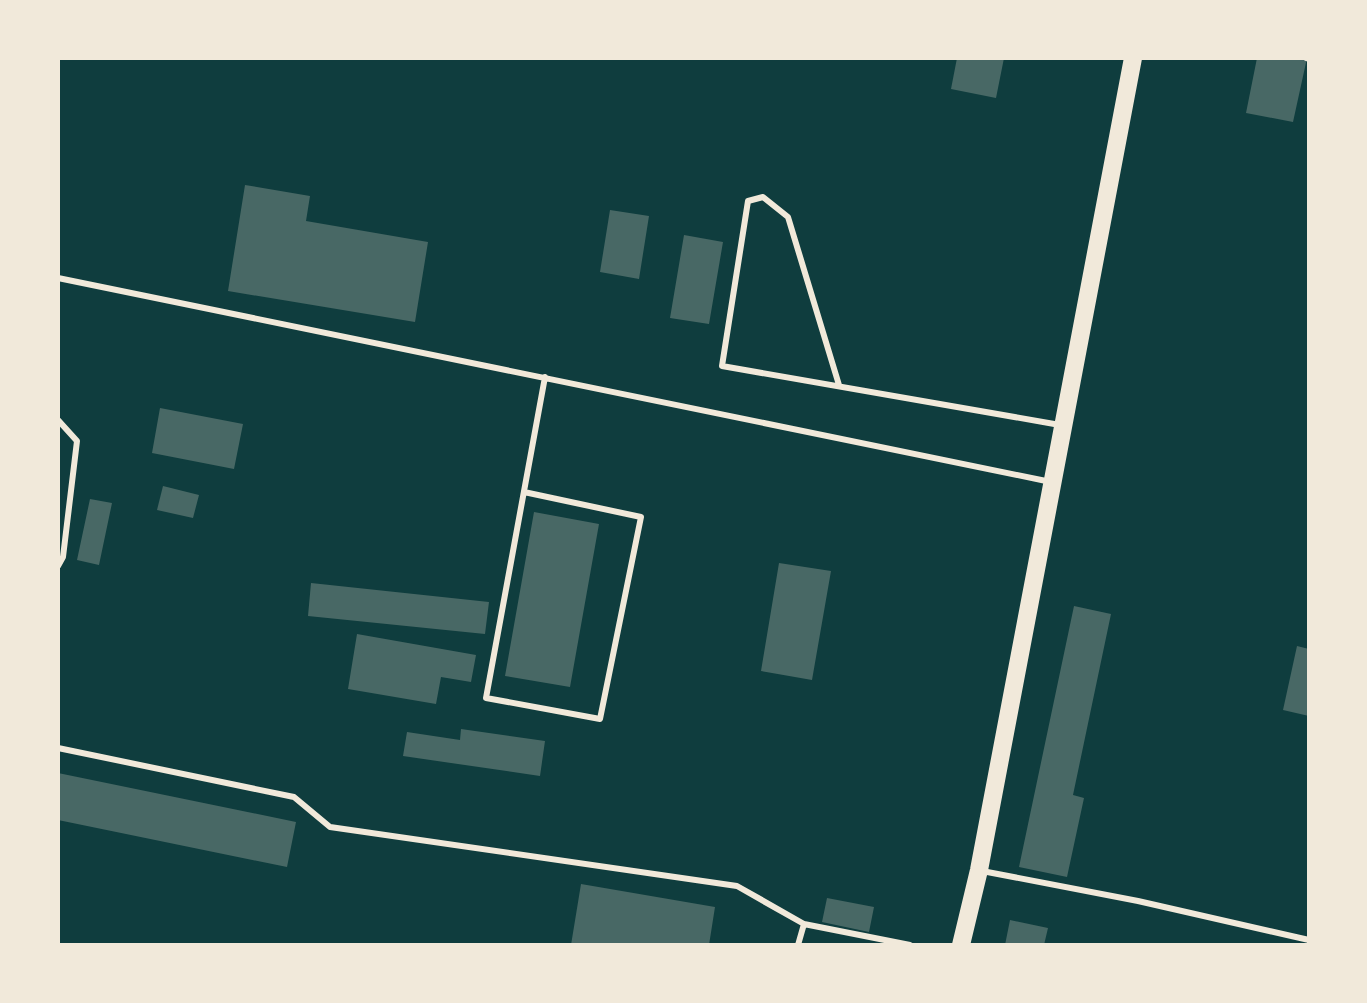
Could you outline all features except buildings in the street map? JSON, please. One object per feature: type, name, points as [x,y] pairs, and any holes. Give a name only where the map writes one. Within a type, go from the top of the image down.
[{"type":"main road","points":[[961,945],[979,870],[1133,58]]},
{"type":"lane","points":[[839,385],[788,217],[763,197],[748,201],[722,366],[1063,426]]},
{"type":"lane","points":[[58,278],[1054,482]]},
{"type":"lane","points":[[524,492],[641,517],[600,719],[486,698],[545,377]]},
{"type":"lane","points":[[58,420],[77,441],[63,557],[58,566]]},
{"type":"lane","points":[[58,748],[294,797],[330,827],[737,886],[804,924],[910,945]]},
{"type":"lane","points":[[979,870],[1138,901],[1309,940]]},
{"type":"lane","points":[[798,945],[804,924]]}]
